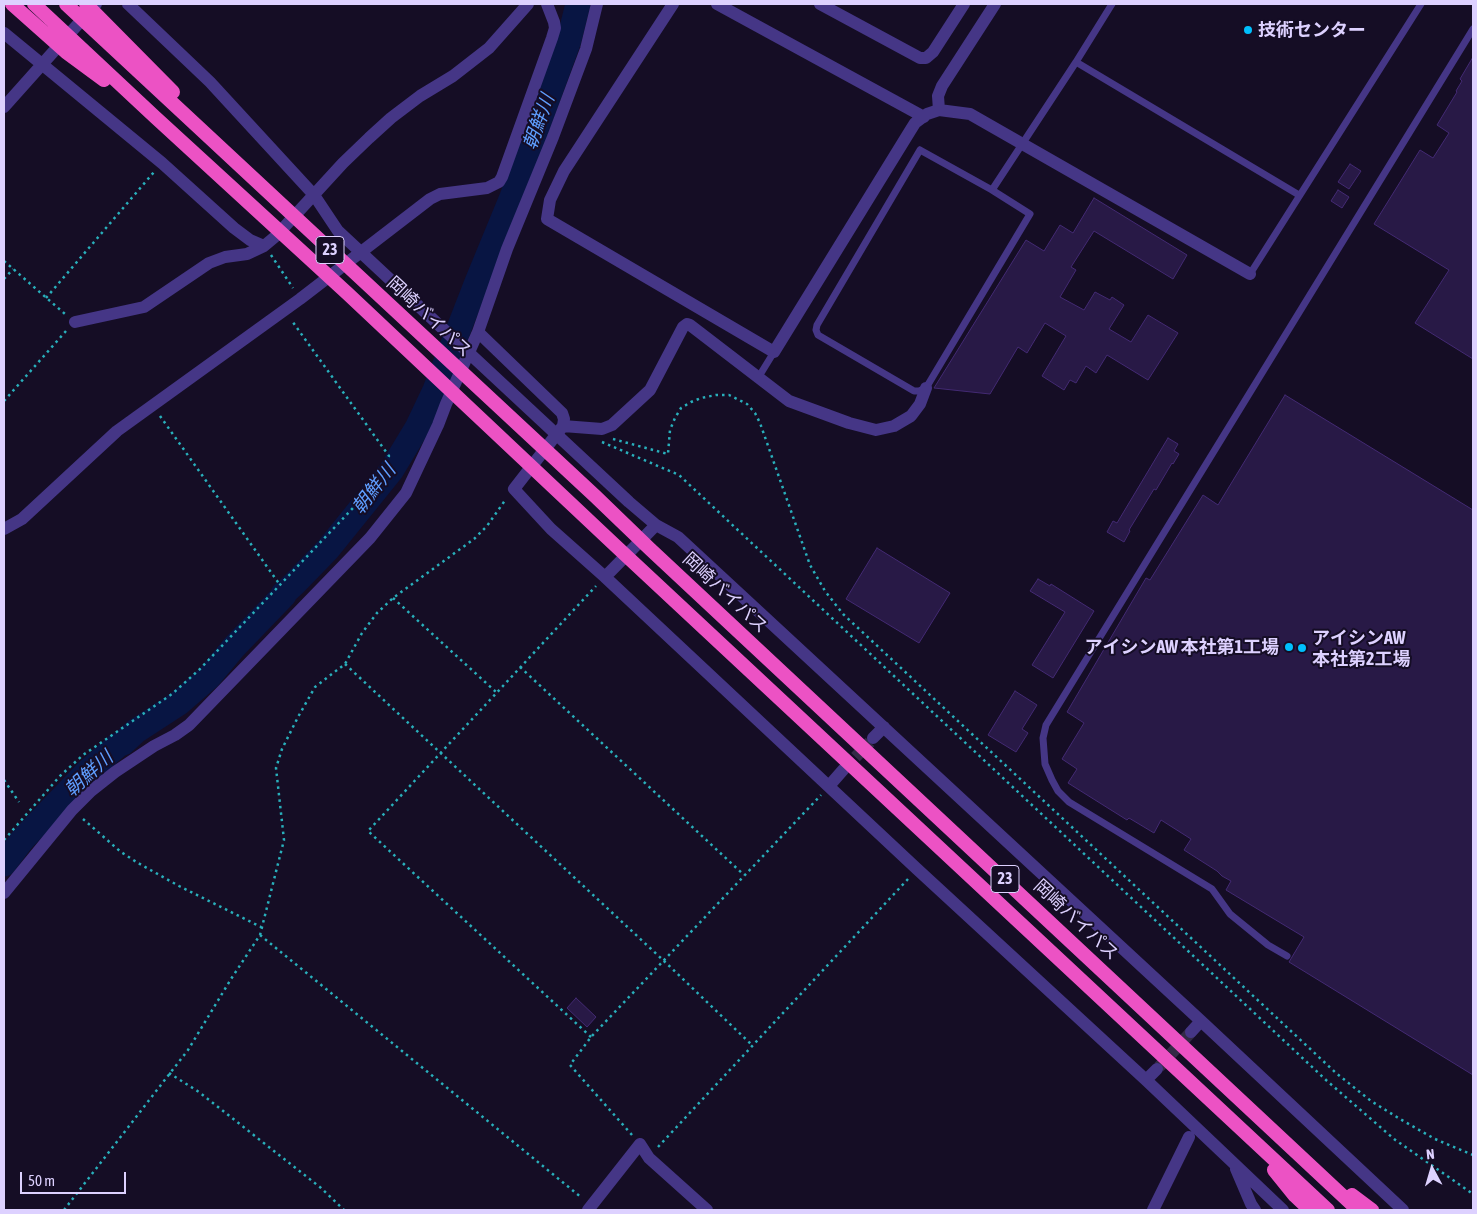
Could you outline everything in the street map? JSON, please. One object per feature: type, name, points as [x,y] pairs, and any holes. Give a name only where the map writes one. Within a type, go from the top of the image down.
[{"type":"highway","name":"23","points":[[12,4],[66,52],[155,117]]},
{"type":"highway","name":"23","points":[[34,4],[347,293],[1328,1210]]},
{"type":"highway","name":"岡崎バイパス","points":[[66,4],[1358,1210]]},
{"type":"highway","name":"23","points":[[86,4],[157,75],[240,167]]},
{"type":"highway","name":"23","points":[[1243,1132],[1295,1196],[1310,1210]]},
{"type":"highway","name":"23","points":[[1315,1169],[1372,1210]]},
{"type":"street","points":[[4,107],[96,4]]},
{"type":"street","points":[[128,4],[210,82],[314,195],[338,231],[629,502],[656,524],[678,536],[1402,1210]]},
{"type":"street","points":[[75,322],[144,307],[209,263],[225,257],[246,254],[264,246],[276,236],[343,163],[391,118],[420,96],[460,71],[489,48],[528,4]]},
{"type":"street","points":[[4,529],[22,518],[117,431],[300,299],[430,199],[440,194],[487,188],[499,182],[552,38],[554,22],[547,4]]},
{"type":"street","points":[[4,893],[72,810],[91,790],[115,772],[154,746],[175,735],[189,724],[370,538],[406,493],[478,332],[507,249],[586,50],[598,4]]},
{"type":"street","points":[[673,4],[564,171],[550,200],[547,218],[774,352],[915,123],[927,114],[939,110],[970,114],[1250,274]]},
{"type":"street","points":[[717,4],[924,116]]},
{"type":"street","points":[[820,4],[920,58],[926,58],[933,52],[964,4]]},
{"type":"street","points":[[939,110],[938,96],[942,86],[995,4]]},
{"type":"street","points":[[4,33],[162,163],[234,228],[250,240],[264,246]]},
{"type":"street","points":[[563,426],[602,430],[612,425],[650,390],[683,327],[687,324],[789,402],[876,430],[894,426],[911,416],[920,404],[926,388]]},
{"type":"street","points":[[478,332],[562,413],[564,419],[563,426],[514,488],[551,529],[1146,1080],[1283,1210]]},
{"type":"street","points":[[605,577],[656,524]]},
{"type":"street","points":[[873,738],[884,727]]},
{"type":"street","points":[[829,786],[843,770]]},
{"type":"street","points":[[1191,1032],[1201,1021]]},
{"type":"street","points":[[1146,1080],[1156,1069]]},
{"type":"street","points":[[1153,1210],[1189,1137]]},
{"type":"street","points":[[590,1208],[640,1144],[649,1158],[707,1210]]},
{"type":"street","points":[[1234,1165],[1255,1210]]},
{"type":"lane","points":[[992,190],[1112,4]]},
{"type":"lane","points":[[1250,274],[1421,4]]},
{"type":"lane","points":[[1288,956],[1268,944],[1230,914],[1212,889],[1069,802],[1058,791],[1045,764],[1043,738],[1046,725],[1473,28]]},
{"type":"lane","points":[[1076,62],[1299,194]]},
{"type":"lane","points":[[920,150],[992,190],[1030,214],[926,388],[914,391],[818,335],[817,325],[920,150]]},
{"type":"lane","points":[[758,378],[774,352]]},
{"type":"path","points":[[46,298],[162,163]]},
{"type":"path","points":[[264,246],[300,299]]},
{"type":"path","points":[[4,261],[75,322],[4,401]]},
{"type":"path","points":[[4,279],[13,269]]},
{"type":"path","points":[[4,840],[36,803],[83,755],[172,694],[200,669],[353,508],[389,456],[285,310]]},
{"type":"path","points":[[611,438],[668,454],[670,430],[674,418],[681,408],[702,398],[716,395],[729,395],[748,404],[760,423],[810,566],[825,591],[843,614],[1336,1073],[1371,1101],[1400,1119],[1435,1139],[1473,1155]]},
{"type":"path","points":[[152,405],[280,585]]},
{"type":"path","points":[[599,441],[679,475],[1326,1080],[1394,1139],[1473,1194]]},
{"type":"path","points":[[64,1210],[188,1050],[231,978],[260,935],[284,840],[276,768],[282,749],[315,686],[345,664],[362,633],[377,613],[393,598],[474,539],[487,526],[514,488]]},
{"type":"path","points":[[591,1037],[368,831],[605,577]]},
{"type":"path","points":[[393,598],[496,692]]},
{"type":"path","points":[[345,664],[752,1045]]},
{"type":"path","points":[[520,667],[744,875]]},
{"type":"path","points":[[4,780],[19,802]]},
{"type":"path","points":[[640,1144],[570,1065],[591,1037],[829,786]]},
{"type":"path","points":[[72,810],[121,852],[138,863],[261,928]]},
{"type":"path","points":[[649,1158],[917,869]]},
{"type":"path","points":[[260,935],[590,1208]]},
{"type":"path","points":[[169,1073],[206,1098],[321,1188],[344,1210]]},
{"type":"building","points":[[1473,57],[1473,359],[1415,323],[1449,270],[1374,224],[1420,150],[1433,158],[1449,133],[1437,125],[1457,92],[1462,81],[1460,79]]},
{"type":"building","points":[[1350,164],[1361,171],[1349,189],[1338,182]]},
{"type":"building","points":[[1338,190],[1349,197],[1342,208],[1331,201]]},
{"type":"building","points":[[1094,198],[1187,255],[1173,279],[1094,231],[1071,267],[1076,270],[1060,297],[1084,310],[1095,292],[1110,300],[1112,297],[1124,305],[1109,329],[1131,342],[1148,315],[1178,333],[1148,380],[1107,355],[1096,373],[1086,366],[1076,383],[1070,380],[1064,390],[1042,376],[1066,336],[1045,323],[1027,353],[1018,347],[990,394],[934,388],[1026,240],[1044,251],[1060,225],[1073,233]]},
{"type":"building","name":"アイシンAW 本社第1工場","points":[[1285,395],[1473,510],[1473,1075],[1289,962],[1304,937],[1226,890],[1231,881],[1184,850],[1191,839],[1161,820],[1154,833],[1129,818],[1127,820],[1068,783],[1077,769],[1062,759],[1084,723],[1067,712],[1146,578],[1150,580],[1203,495],[1218,505]]},
{"type":"building","points":[[1168,438],[1178,444],[1174,451],[1179,454],[1156,490],[1154,489],[1129,530],[1124,542],[1107,532],[1113,521],[1117,523]]},
{"type":"building","points":[[877,548],[950,593],[919,643],[846,599]]},
{"type":"building","points":[[1038,579],[1050,586],[1051,584],[1094,611],[1053,678],[1032,665],[1065,612],[1030,591]]},
{"type":"building","points":[[1015,691],[1037,705],[1022,729],[1028,733],[1016,752],[988,735]]},
{"type":"building","points":[[576,998],[596,1017],[587,1027],[567,1008]]},
{"type":"waterway","name":"朝鮮川","points":[[4,864],[22,840],[86,773],[118,745],[179,703],[209,677],[283,594],[328,549],[391,471],[417,428],[435,390],[512,197],[569,40],[578,4]]},
{"type":"tunnel","points":[[843,770],[870,742]]},
{"type":"tunnel","points":[[1159,1067],[1191,1032]]},
{"type":"place","name":"技術センター","points":[[1248,30]]},
{"type":"place","name":"アイシンAW 本社第1工場","points":[[1289,647]]},
{"type":"place","name":"アイシンAW 本社第2工場","points":[[1302,648]]}]
